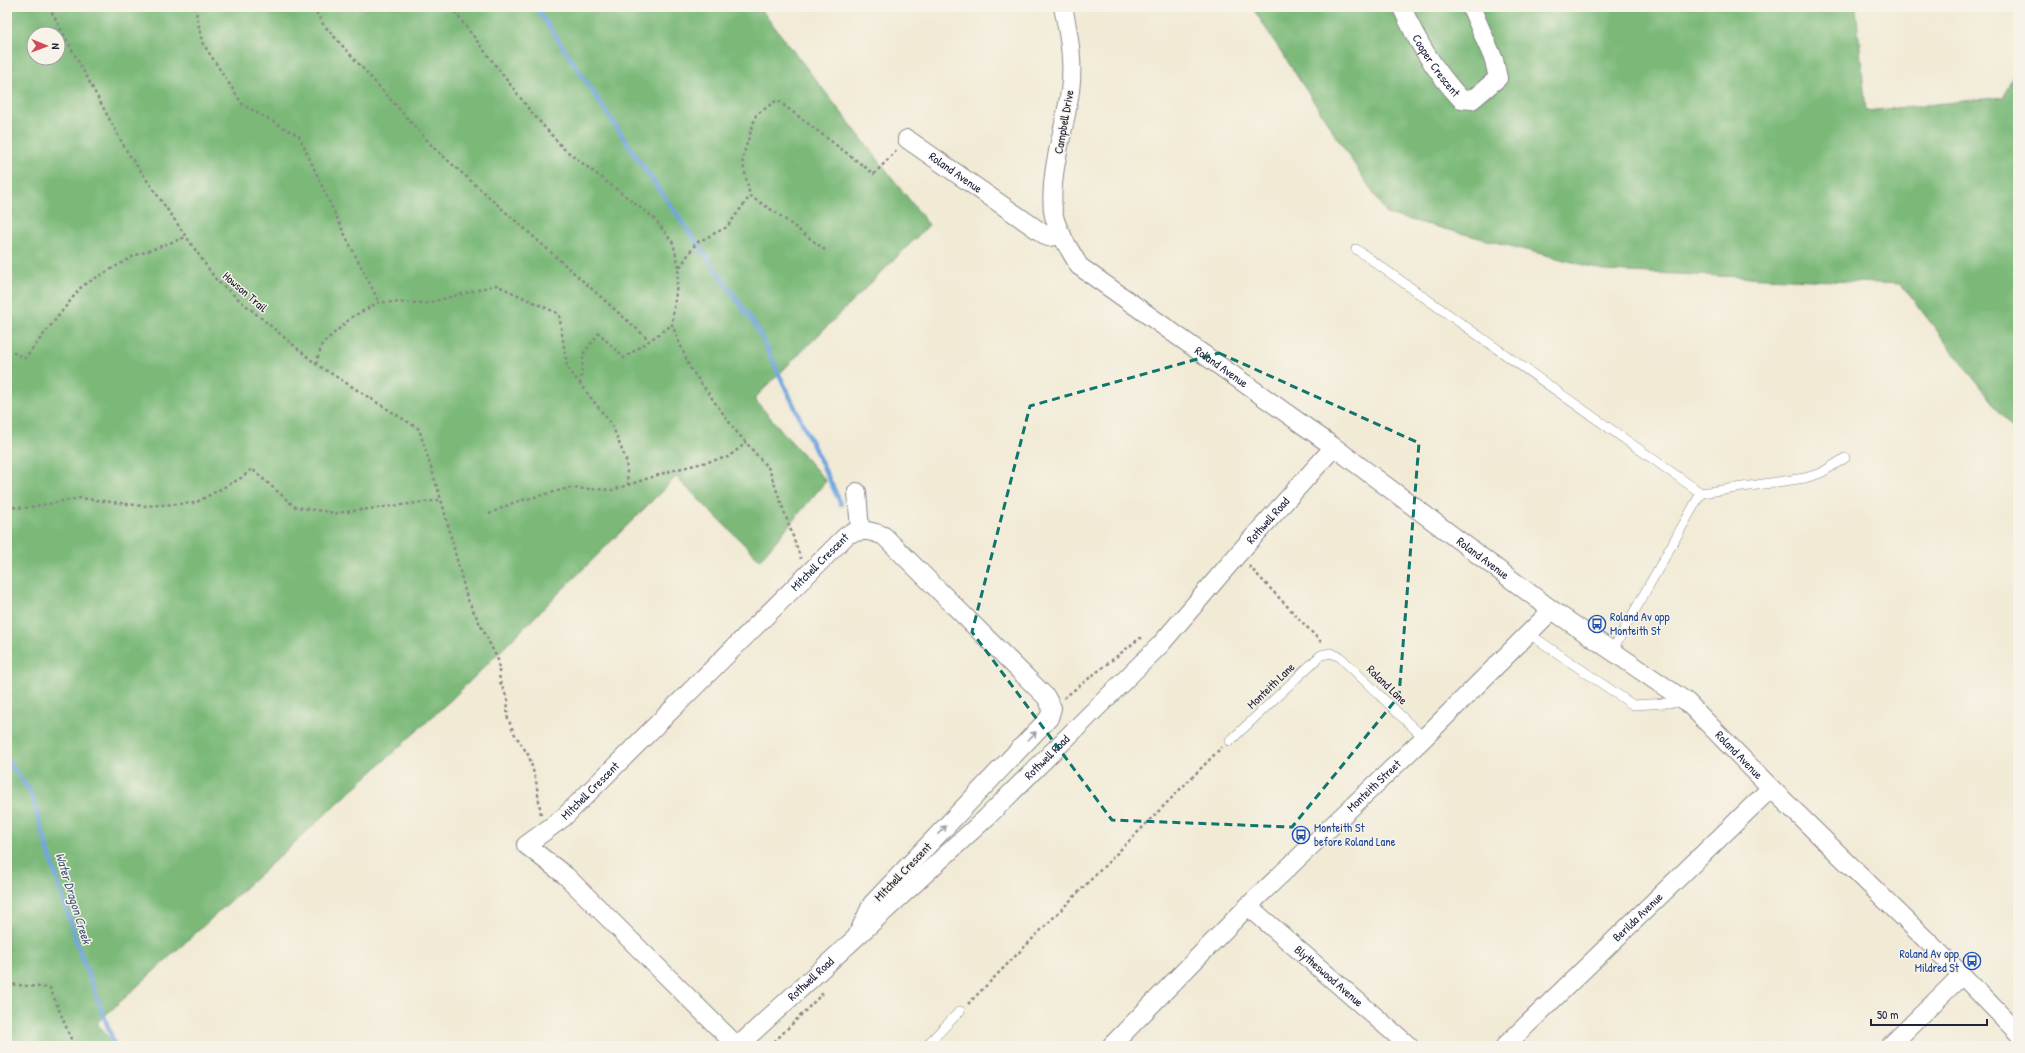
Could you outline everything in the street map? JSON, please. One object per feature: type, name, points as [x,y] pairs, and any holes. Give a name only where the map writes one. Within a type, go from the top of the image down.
[{"type":"street","name":"Campbell Drive","points":[[1062,235],[1053,212],[1053,187],[1070,91],[1072,62],[1069,34],[1063,7]]},
{"type":"street","name":"Cooper Crescent","points":[[1402,7],[1410,26],[1442,79],[1461,99],[1472,100],[1498,78],[1494,60],[1471,7]]},
{"type":"street","name":"Roland Avenue","points":[[907,139],[1048,237],[1062,235],[1079,266],[1334,447],[1552,610],[1687,702],[1771,788],[1962,975],[2018,1034]]},
{"type":"street","name":"Rothwell Road","points":[[738,1046],[987,817],[1160,645],[1238,554],[1334,447]]},
{"type":"street","name":"Mitchell Crescent","points":[[857,492],[860,530]]},
{"type":"street","name":"Mitchell Crescent","points":[[738,1046],[566,876],[526,845],[563,818],[846,535],[860,530],[874,531],[884,536],[1046,697],[1052,708],[1049,718],[872,904],[857,936]]},
{"type":"street","name":"Monteith Street","points":[[1111,1046],[1248,906],[1424,738],[1552,610]]},
{"type":"street","name":"Berilda Avenue","points":[[1505,1046],[1771,788]]},
{"type":"street","name":"Blytheswood Avenue","points":[[1248,906],[1409,1046]]},
{"type":"street","points":[[1890,1046],[1962,975]]},
{"type":"lane","points":[[1356,249],[1701,493],[1805,478],[1821,474],[1845,458]]},
{"type":"lane","points":[[1612,651],[1701,493]]},
{"type":"lane","points":[[1528,633],[1633,705],[1687,702]]},
{"type":"lane","name":"Roland Lane","points":[[1331,652],[1340,657],[1424,738]]},
{"type":"lane","name":"Monteith Lane","points":[[1230,741],[1321,655],[1331,652]]},
{"type":"lane","points":[[926,1046],[960,1011]]},
{"type":"path","name":"Howson Trail","points":[[49,7],[126,150],[217,281],[316,364],[419,429],[443,506],[467,598],[498,660],[500,682],[508,700],[507,716],[514,733],[529,756],[536,781],[544,832]]},
{"type":"path","points":[[195,7],[202,42],[243,105],[299,136],[342,229],[379,302]]},
{"type":"path","points":[[313,7],[323,24],[434,148],[648,340]]},
{"type":"path","points":[[451,7],[532,113],[564,149],[654,218],[673,243],[679,268],[672,325],[690,368],[746,443],[769,469],[806,574]]},
{"type":"path","points":[[825,250],[778,214],[750,196],[742,159],[756,115],[777,100],[874,174],[907,139]]},
{"type":"path","points":[[679,268],[696,243],[727,227],[750,196]]},
{"type":"path","points":[[7,350],[25,358],[82,286],[134,256],[186,237]]},
{"type":"path","points":[[316,364],[322,344],[352,317],[379,302],[427,303],[496,285],[559,314],[567,367],[612,425],[626,460],[628,485]]},
{"type":"path","points":[[580,384],[584,353],[599,333],[624,358],[648,340],[672,325]]},
{"type":"path","points":[[489,514],[515,502],[569,488],[613,490],[670,471],[728,457],[746,443]]},
{"type":"path","points":[[7,507],[25,508],[80,498],[143,506],[195,503],[241,478],[252,469],[295,507],[336,513],[386,509],[441,500]]},
{"type":"path","points":[[1238,554],[1331,652]]},
{"type":"path","points":[[1052,708],[1140,638]]},
{"type":"path","points":[[960,1011],[1215,752],[1230,741]]},
{"type":"path","points":[[7,984],[50,988],[74,1046]]},
{"type":"highlighted area","points":[[1219,353],[1419,443],[1399,696],[1292,827],[1112,820],[972,632],[1030,406]]},
{"type":"green space","points":[[7,7],[759,7],[929,225],[754,399],[826,481],[760,560],[676,477],[455,696],[97,1023],[115,1046],[7,1046]]},
{"type":"green space","points":[[1252,7],[1856,7],[1866,111],[2004,97],[2018,62],[2018,436],[1901,284],[1607,271],[1387,214]]},
{"type":"waterway","points":[[536,7],[644,168],[757,328],[841,504]]},
{"type":"waterway","name":"Water Dragon Creek","points":[[7,760],[30,791],[76,941],[115,1046]]},
{"type":"place","name":"Roland Av opp Monteith St","points":[[1597,624]]},
{"type":"place","name":"Monteith St before Roland Lane","points":[[1301,835]]},
{"type":"place","name":"Roland Av opp Mildred St","points":[[1972,961]]}]
